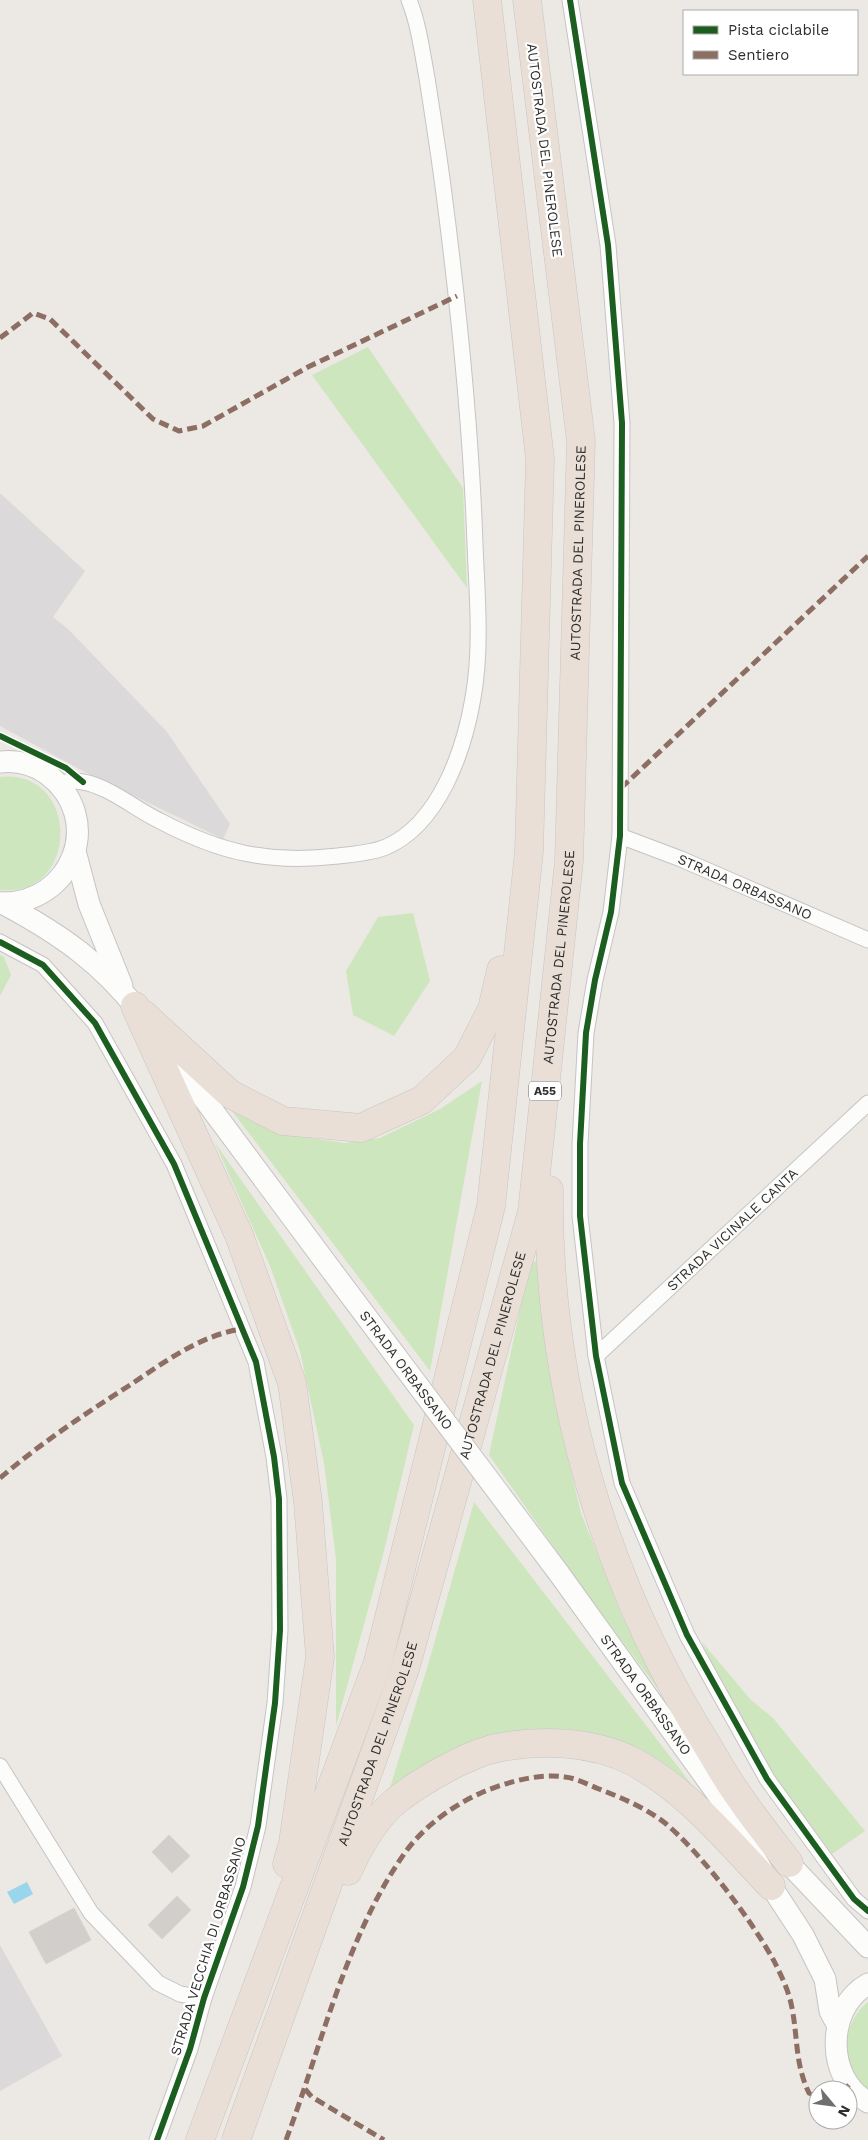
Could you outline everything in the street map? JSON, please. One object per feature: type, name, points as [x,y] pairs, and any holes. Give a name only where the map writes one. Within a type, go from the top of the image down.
[{"type":"highway","name":"AUTOSTRADA DEL PINEROLESE","points":[[200,2140],[378,1662],[490,1206],[529,852],[540,459],[488,0]]},
{"type":"highway","name":"AUTOSTRADA DEL PINEROLESE","points":[[236,2140],[405,1669],[532,1212],[569,861],[581,441],[527,0]]},
{"type":"highway","points":[[129,999],[230,1094],[283,1120],[361,1128],[422,1100],[467,1058],[492,1009],[529,852]]},
{"type":"highway","points":[[569,861],[549,1146],[548,1227],[556,1318],[572,1422],[585,1472],[617,1568],[664,1670],[689,1716],[740,1798],[789,1863]]},
{"type":"highway","points":[[129,999],[239,1236],[292,1383],[308,1502],[320,1658],[293,1843],[236,2042]]},
{"type":"highway","points":[[275,2034],[359,1845],[396,1801],[434,1775],[495,1748],[531,1743],[568,1744],[600,1750],[632,1761],[668,1782],[687,1799],[771,1886]]},
{"type":"main road","name":"STRADA ORBASSANO","points":[[1,903],[26,901],[48,890],[65,873],[75,851],[78,833],[76,815],[70,798],[59,783],[38,767],[4,758]]},
{"type":"main road","name":"STRADA ORBASSANO","points":[[75,851],[89,904],[129,999]]},
{"type":"main road","name":"STRADA ORBASSANO","points":[[1,903],[52,931],[81,951],[129,999],[558,1572],[721,1799],[771,1886],[803,1935],[825,1979],[830,2011],[838,2026]]},
{"type":"main road","name":"STRADA ORBASSANO","points":[[721,1799],[789,1863],[868,1947]]},
{"type":"main road","name":"STRADA ORBASSANO","points":[[868,1984],[862,1987],[847,2005],[838,2026],[835,2047],[839,2067],[849,2085],[868,2102]]},
{"type":"street","points":[[59,783],[83,782],[109,793],[176,830],[214,845],[254,857],[282,859],[325,857],[385,848],[418,827],[434,806],[453,766],[467,727],[477,670],[478,608],[472,462],[457,296],[438,148],[420,39],[409,0]]},
{"type":"street","points":[[570,0],[608,245],[622,423],[620,836],[611,912],[595,980],[586,1033],[582,1096],[580,1216],[596,1356],[622,1483],[687,1635],[768,1779],[854,1899],[868,1911]]},
{"type":"street","name":"STRADA ORBASSANO","points":[[620,836],[681,859],[868,940]]},
{"type":"street","name":"STRADA VECCHIA DI ORBASSANO","points":[[0,942],[43,965],[95,1023],[174,1164],[256,1362],[271,1438],[279,1499],[281,1569],[276,1703],[256,1835],[243,1887],[204,1998],[190,2049],[157,2140]]},
{"type":"street","name":"STRADA VICINALE CANTA","points":[[596,1356],[868,1103]]},
{"type":"street","points":[[0,1766],[91,1913],[158,1983],[180,1994],[204,1998]]},
{"type":"shaded area","points":[[0,493],[85,571],[53,617],[68,629],[167,732],[230,824],[223,839],[85,772],[0,726]]},
{"type":"shaded area","points":[[0,1945],[62,2056],[0,2091]]},
{"type":"green space","points":[[368,347],[463,488],[467,588],[312,375]]},
{"type":"green space","points":[[0,777],[26,780],[45,792],[57,811],[60,833],[57,855],[45,874],[27,887],[0,890]]},
{"type":"green space","points":[[413,913],[430,981],[394,1036],[353,1015],[346,971],[378,917]]},
{"type":"green space","points":[[0,955],[4,957],[11,975],[0,996]]},
{"type":"green space","points":[[482,1081],[430,1371],[229,1107],[288,1135],[345,1143],[380,1138],[440,1109]]},
{"type":"green space","points":[[215,1143],[414,1425],[383,1555],[336,1726],[336,1559],[324,1463],[300,1351],[270,1266]]},
{"type":"green space","points":[[536,1261],[555,1404],[581,1513],[622,1616],[664,1697],[581,1586],[489,1455],[530,1263]]},
{"type":"green space","points":[[474,1502],[692,1785],[668,1770],[566,1735],[388,1794],[428,1665]]},
{"type":"green space","points":[[702,1642],[751,1700],[773,1718],[865,1831],[832,1854],[768,1768],[716,1677]]},
{"type":"green space","points":[[868,2002],[868,2089],[852,2069],[848,2058],[847,2045],[848,2033],[852,2022]]},
{"type":"water","points":[[27,1882],[33,1894],[14,1904],[7,1892]]},
{"type":"building","points":[[169,1835],[190,1856],[172,1873],[152,1852]]},
{"type":"building","points":[[177,1896],[191,1910],[162,1939],[148,1925]]},
{"type":"building","points":[[74,1908],[91,1940],[46,1964],[29,1932]]},
{"type":"marked path","points":[[0,338],[33,313],[50,319],[153,419],[179,431],[203,426],[308,367],[457,296]]},
{"type":"marked path","points":[[621,788],[868,556]]},
{"type":"marked path","points":[[0,1478],[62,1430],[182,1351],[211,1337],[242,1329]]},
{"type":"marked path","points":[[286,2140],[350,1957],[383,1887],[404,1854],[429,1826],[461,1803],[502,1785],[534,1777],[555,1776],[574,1779],[642,1808],[665,1823],[694,1851],[739,1907],[774,1961],[791,2002],[799,2062],[808,2091]]},
{"type":"marked path","points":[[305,2089],[312,2097],[384,2140]]},
{"type":"cycle path","points":[[570,0],[608,245],[622,423],[620,836],[611,912],[595,980],[586,1033],[580,1144],[580,1216],[596,1356],[622,1483],[687,1635],[767,1779],[854,1899],[868,1911]]},
{"type":"cycle path","points":[[0,736],[66,768],[83,782]]},
{"type":"cycle path","points":[[0,942],[43,965],[95,1023],[174,1164],[256,1362],[274,1457],[279,1499],[280,1630],[275,1703],[258,1826],[243,1887],[204,1998],[190,2049],[157,2140]]}]
